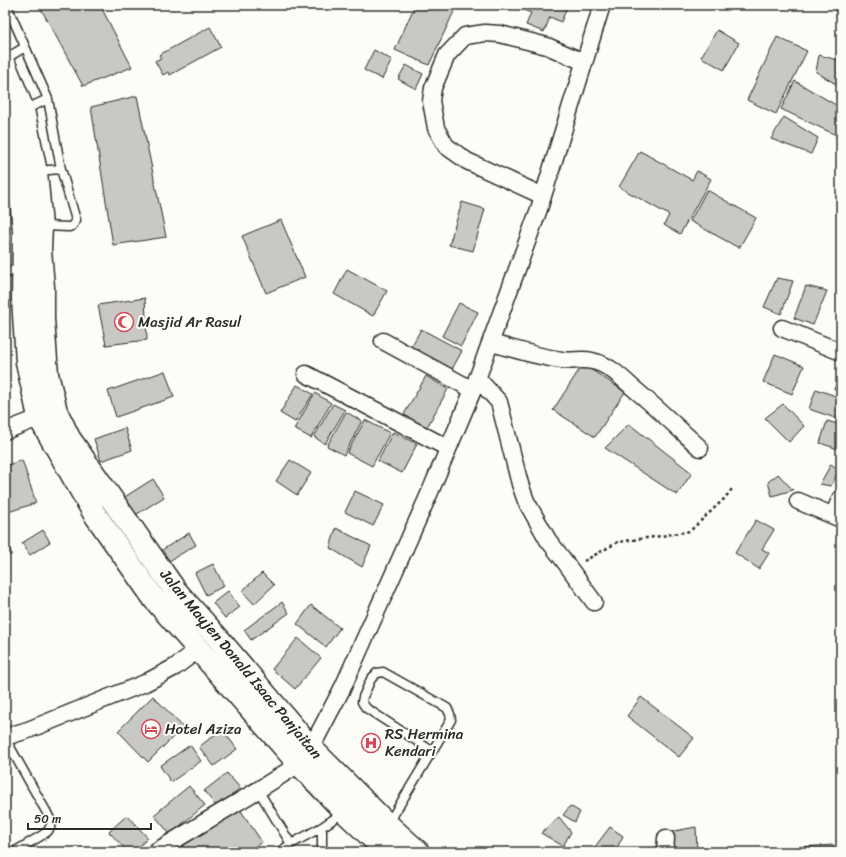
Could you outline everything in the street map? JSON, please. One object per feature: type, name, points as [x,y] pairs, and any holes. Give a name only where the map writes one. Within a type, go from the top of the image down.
[{"type":"highway","name":"Jalan Mayjen Donald Isaac Panjaitan","points":[[5,66],[14,111],[24,232],[14,269],[23,300],[27,362],[48,414],[94,513],[155,600],[199,649],[305,756],[387,824],[418,852]]},
{"type":"highway","name":"Jalan Mayjen Donald Isaac Panjaitan","points":[[14,111],[36,172],[41,226],[40,250],[43,287],[42,319],[47,374],[48,414],[69,438],[175,590],[217,637],[345,812],[387,852]]},
{"type":"street","points":[[155,852],[258,790],[305,756],[343,687],[448,448],[491,343],[521,263],[602,5]]},
{"type":"street","points":[[543,196],[467,161],[446,146],[436,128],[431,101],[433,88],[447,54],[466,36],[485,33],[500,34],[547,46],[584,62]]},
{"type":"street","points":[[782,328],[841,352]]},
{"type":"street","points":[[383,341],[475,384],[499,402],[520,484],[526,501],[548,540],[594,602]]},
{"type":"street","points":[[491,343],[540,357],[565,361],[580,359],[592,360],[603,364],[652,404],[700,448]]},
{"type":"street","points":[[306,374],[448,448]]},
{"type":"street","points":[[5,431],[48,414]]},
{"type":"street","points":[[798,501],[837,517],[841,498]]},
{"type":"street","points":[[5,738],[145,683],[175,666],[199,649]]},
{"type":"lane","points":[[5,8],[9,10],[48,99],[62,169],[76,220],[72,226],[69,227],[41,226]]},
{"type":"lane","points":[[5,59],[24,47]]},
{"type":"lane","points":[[14,111],[48,99]]},
{"type":"lane","points":[[36,172],[62,169]]},
{"type":"lane","points":[[387,824],[432,751],[451,720],[447,708],[383,672],[376,673],[371,679],[363,696],[362,702],[366,708],[432,751]]},
{"type":"lane","points":[[5,738],[52,823],[48,831],[14,852]]},
{"type":"lane","points":[[258,790],[291,844]]},
{"type":"lane","points":[[279,852],[345,812]]},
{"type":"lane","points":[[322,827],[322,852]]},
{"type":"path","points":[[570,569],[618,542],[690,531],[732,490]]},
{"type":"building","points":[[39,5],[100,5],[132,67],[83,86]]},
{"type":"building","points":[[415,5],[457,5],[429,65],[395,50]]},
{"type":"building","points":[[516,5],[568,5],[561,22],[550,17],[544,32],[526,25],[531,13],[516,7]]},
{"type":"building","points":[[210,27],[221,47],[170,75],[168,72],[163,75],[155,61],[161,58],[159,55]]},
{"type":"building","points":[[717,30],[739,43],[724,70],[701,57]]},
{"type":"building","points":[[777,37],[807,51],[776,114],[747,100]]},
{"type":"building","points":[[374,50],[392,60],[382,79],[364,70]]},
{"type":"building","points":[[819,55],[841,61],[841,78],[836,84],[816,72]]},
{"type":"building","points":[[406,65],[423,74],[416,89],[398,79]]},
{"type":"building","points":[[795,81],[841,108],[841,124],[836,135],[781,109]]},
{"type":"building","points":[[137,96],[166,237],[113,245],[91,107]]},
{"type":"building","points":[[784,117],[818,138],[811,154],[771,139]]},
{"type":"building","points":[[640,151],[692,180],[697,171],[711,179],[680,234],[664,225],[669,215],[619,187]]},
{"type":"building","points":[[707,190],[756,218],[739,248],[690,221]]},
{"type":"building","points":[[462,202],[485,209],[473,251],[449,245]]},
{"type":"building","points":[[281,220],[305,277],[266,293],[242,236]]},
{"type":"building","points":[[347,269],[387,291],[373,316],[334,294]]},
{"type":"building","points":[[777,278],[793,281],[781,314],[764,307]]},
{"type":"building","points":[[806,286],[827,291],[813,325],[794,318]]},
{"type":"building","name":"Masjid Ar Rasul","points":[[145,298],[147,340],[106,345],[98,305]]},
{"type":"building","points":[[459,303],[478,312],[461,346],[442,336]]},
{"type":"building","points":[[421,329],[462,351],[451,371],[410,349]]},
{"type":"building","points":[[775,354],[804,366],[792,394],[763,382]]},
{"type":"building","points":[[583,364],[625,392],[595,437],[553,410]]},
{"type":"building","points":[[165,371],[174,397],[116,417],[108,391]]},
{"type":"building","points":[[841,375],[841,391],[834,389]]},
{"type":"building","points":[[426,376],[448,389],[426,429],[403,416]]},
{"type":"building","points":[[297,385],[313,394],[295,422],[280,413]]},
{"type":"building","points":[[816,389],[841,398],[841,420],[809,409]]},
{"type":"building","points":[[315,393],[331,403],[311,438],[294,429]]},
{"type":"building","points":[[333,404],[345,410],[325,444],[314,437]]},
{"type":"building","points":[[783,404],[804,426],[789,442],[765,418]]},
{"type":"building","points":[[346,412],[362,421],[344,455],[327,446]]},
{"type":"building","points":[[365,420],[390,433],[372,466],[347,453]]},
{"type":"building","points":[[827,421],[841,425],[841,450],[820,443]]},
{"type":"building","points":[[629,424],[692,473],[677,495],[605,448]]},
{"type":"building","points":[[125,428],[132,450],[101,461],[94,439]]},
{"type":"building","points":[[393,432],[417,444],[402,473],[378,461]]},
{"type":"building","points":[[22,460],[36,503],[5,513],[5,466]]},
{"type":"building","points":[[290,460],[311,473],[297,495],[276,481]]},
{"type":"building","points":[[831,464],[839,470],[831,486],[820,484]]},
{"type":"building","points":[[778,474],[793,490],[772,496],[768,482]]},
{"type":"building","points":[[153,479],[164,497],[134,516],[123,498]]},
{"type":"building","points":[[355,491],[384,505],[373,526],[345,512]]},
{"type":"building","points":[[756,520],[774,530],[762,549],[769,553],[759,569],[735,553]]},
{"type":"building","points":[[336,528],[371,546],[362,567],[330,548]]},
{"type":"building","points":[[43,530],[50,542],[30,555],[22,543]]},
{"type":"building","points":[[189,533],[196,545],[169,561],[162,550]]},
{"type":"building","points":[[5,540],[12,554],[5,558]]},
{"type":"building","points":[[213,564],[224,586],[206,595],[195,573]]},
{"type":"building","points":[[262,573],[274,585],[254,604],[242,591]]},
{"type":"building","points":[[228,591],[240,607],[225,618],[213,603]]},
{"type":"building","points":[[282,602],[289,613],[251,640],[244,630]]},
{"type":"building","points":[[311,605],[340,628],[326,647],[297,624]]},
{"type":"building","points":[[298,638],[321,658],[295,689],[272,669]]},
{"type":"building","name":"Hotel Aziza","points":[[153,696],[183,727],[148,762],[118,731]]},
{"type":"building","points":[[641,697],[694,738],[679,757],[627,716]]},
{"type":"building","points":[[222,729],[237,749],[214,766],[199,747]]},
{"type":"building","points":[[190,745],[201,761],[171,782],[160,766]]},
{"type":"building","points":[[227,773],[240,788],[217,807],[204,791]]},
{"type":"building","points":[[189,786],[205,805],[170,834],[154,815]]},
{"type":"building","points":[[570,806],[580,812],[575,822],[563,815]]},
{"type":"building","points":[[239,808],[262,842],[247,852],[174,852]]},
{"type":"building","points":[[127,815],[148,838],[133,852],[128,852],[109,832]]},
{"type":"building","points":[[559,817],[571,832],[563,846],[541,833]]},
{"type":"building","points":[[610,827],[623,836],[615,852],[602,852],[594,848]]},
{"type":"building","points":[[696,827],[697,852],[672,852],[669,832]]},
{"type":"building","points":[[834,845],[835,852],[782,852],[782,848]]},
{"type":"place","name":"Masjid Ar Rasul","points":[[124,322]]},
{"type":"place","name":"Hotel Aziza","points":[[151,729]]},
{"type":"place","name":"RS Hermina Kendari","points":[[371,743]]}]
